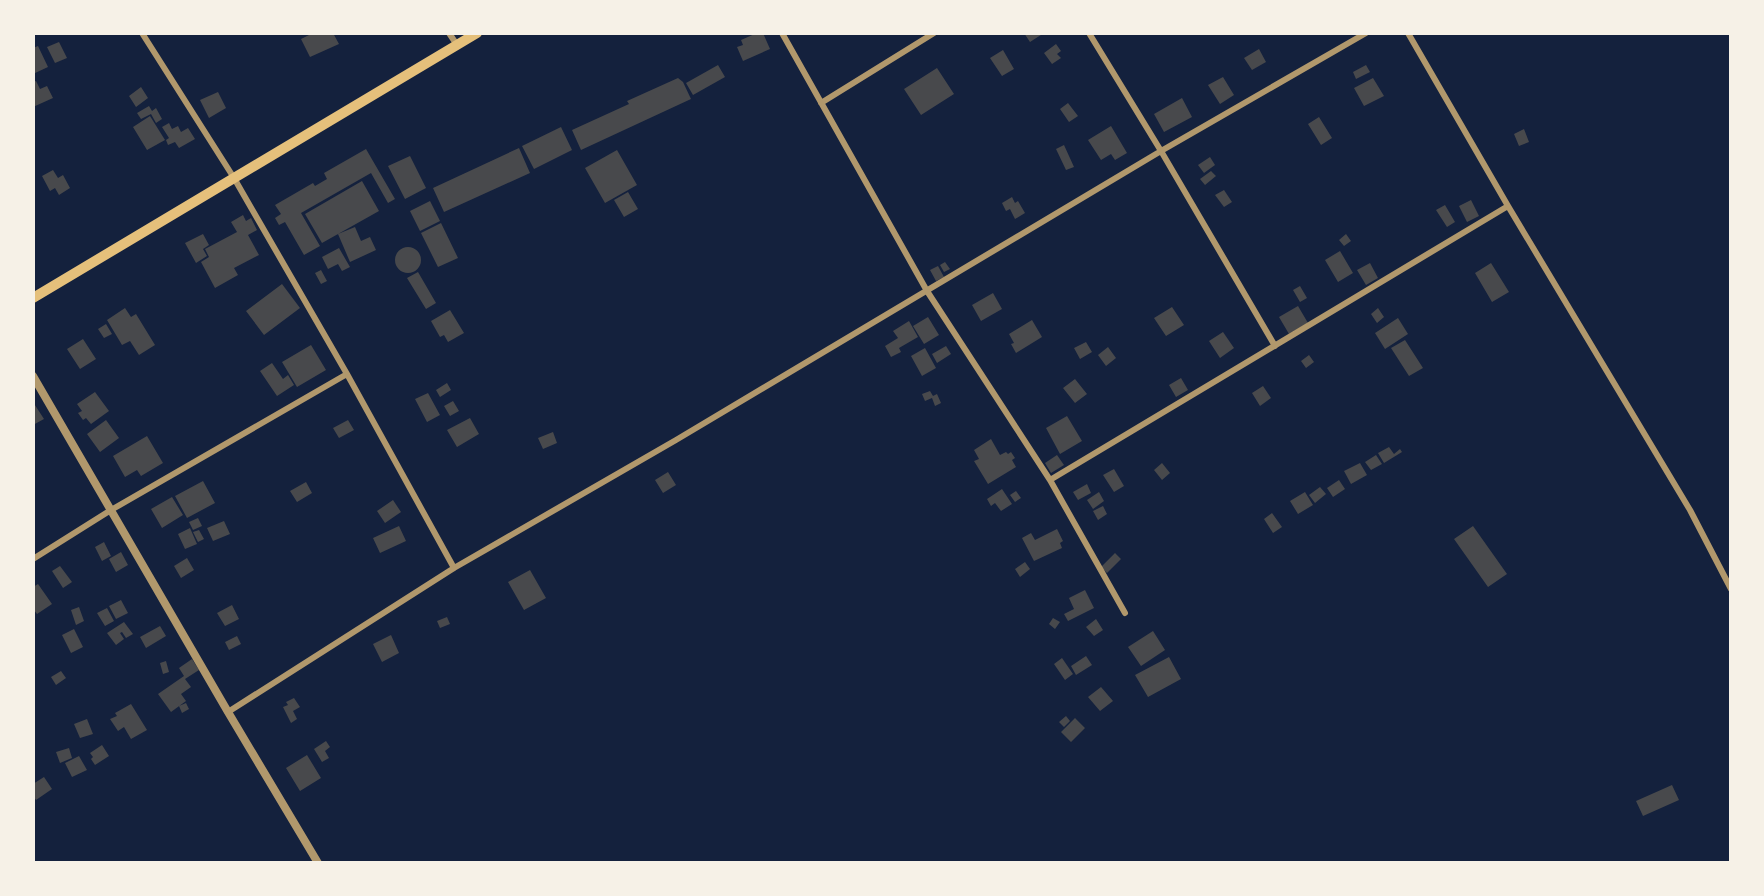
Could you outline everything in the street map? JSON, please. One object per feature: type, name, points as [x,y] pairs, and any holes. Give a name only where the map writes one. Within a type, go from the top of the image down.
[{"type":"highway","points":[[33,298],[477,33]]},
{"type":"street","points":[[142,33],[234,178],[347,373],[454,568]]},
{"type":"street","points":[[449,33],[457,46]]},
{"type":"street","points":[[782,33],[928,290],[1050,480],[1125,613]]},
{"type":"street","points":[[821,103],[934,33]]},
{"type":"street","points":[[1088,33],[1275,346]]},
{"type":"street","points":[[228,712],[454,568],[1366,33]]},
{"type":"street","points":[[1408,33],[1690,510],[1731,589]]},
{"type":"street","points":[[1050,480],[1508,206]]},
{"type":"street","points":[[33,559],[111,510],[347,373]]},
{"type":"street","points":[[33,376],[318,863]]},
{"type":"building","points":[[313,33],[333,33],[339,44],[310,57],[301,39]]},
{"type":"building","points":[[763,33],[770,49],[743,61],[737,47],[743,45],[741,40]]},
{"type":"building","points":[[1024,33],[1044,33],[1030,42]]},
{"type":"building","points":[[59,42],[67,58],[55,63],[47,47]]},
{"type":"building","points":[[1056,44],[1061,51],[1057,54],[1061,58],[1052,64],[1044,53]]},
{"type":"building","points":[[38,46],[48,67],[33,74],[33,48]]},
{"type":"building","points":[[1259,49],[1266,62],[1252,70],[1244,58]]},
{"type":"building","points":[[1003,50],[1014,69],[1002,76],[990,58]]},
{"type":"building","points":[[718,65],[725,77],[693,95],[686,83]]},
{"type":"building","points":[[1366,65],[1370,72],[1356,79],[1353,72]]},
{"type":"building","points":[[937,68],[954,94],[921,115],[904,89]]},
{"type":"building","points":[[1223,77],[1234,95],[1220,104],[1208,85]]},
{"type":"building","points":[[678,78],[683,82],[691,99],[581,150],[572,130]]},
{"type":"building","points":[[1373,78],[1384,96],[1364,106],[1354,88]]},
{"type":"building","points":[[36,81],[40,89],[47,86],[53,98],[33,107],[33,82]]},
{"type":"building","points":[[141,87],[148,98],[136,107],[129,96]]},
{"type":"building","points":[[218,92],[226,108],[209,118],[200,100]]},
{"type":"building","points":[[1182,98],[1192,117],[1164,132],[1154,114]]},
{"type":"building","points":[[1068,103],[1078,116],[1069,122],[1060,109]]},
{"type":"building","points":[[149,106],[152,111],[156,108],[162,119],[156,123],[151,114],[141,119],[137,113]]},
{"type":"building","points":[[150,116],[165,140],[147,150],[133,127]]},
{"type":"building","points":[[1319,117],[1332,138],[1321,145],[1308,124]]},
{"type":"building","points":[[169,123],[172,129],[178,126],[181,132],[188,128],[195,139],[179,148],[175,142],[168,145],[166,140],[169,138],[162,127]]},
{"type":"building","points":[[1111,126],[1127,153],[1115,160],[1111,154],[1101,160],[1088,140]]},
{"type":"building","points":[[561,127],[572,150],[534,169],[522,146]]},
{"type":"building","points":[[1524,129],[1529,142],[1519,146],[1514,134]]},
{"type":"building","points":[[1064,145],[1074,167],[1066,170],[1056,149]]},
{"type":"building","points":[[519,148],[530,173],[444,212],[433,188]]},
{"type":"building","points":[[366,149],[395,199],[388,203],[371,173],[301,213],[320,246],[304,255],[285,222],[279,225],[275,218],[281,214],[275,205],[313,183],[315,186],[327,179],[324,173]]},
{"type":"building","points":[[617,150],[637,185],[605,203],[585,168]]},
{"type":"building","points":[[410,156],[426,188],[405,199],[388,166]]},
{"type":"building","points":[[1210,157],[1215,165],[1204,173],[1198,165]]},
{"type":"building","points":[[53,170],[58,178],[63,175],[70,188],[59,195],[55,188],[50,191],[42,176]]},
{"type":"building","points":[[1211,171],[1216,176],[1205,185],[1200,179]]},
{"type":"building","points":[[362,181],[379,211],[322,243],[305,214]]},
{"type":"building","points":[[1224,190],[1232,202],[1224,207],[1215,195]]},
{"type":"building","points":[[628,192],[638,209],[624,217],[614,200]]},
{"type":"building","points":[[1012,197],[1015,203],[1018,201],[1025,213],[1015,219],[1010,209],[1006,211],[1002,203]]},
{"type":"building","points":[[1471,200],[1479,216],[1467,222],[1459,206]]},
{"type":"building","points":[[430,201],[440,221],[420,231],[410,211]]},
{"type":"building","points":[[1445,205],[1455,222],[1447,227],[1436,210]]},
{"type":"building","points":[[243,215],[246,221],[251,218],[257,230],[248,235],[259,255],[234,268],[238,275],[215,288],[201,262],[209,257],[205,249],[237,232],[231,222]]},
{"type":"building","points":[[441,223],[458,258],[438,267],[421,233]]},
{"type":"building","points":[[355,227],[361,241],[370,237],[376,250],[350,262],[338,234]]},
{"type":"building","points":[[203,234],[209,245],[203,249],[207,256],[196,263],[185,243]]},
{"type":"building","points":[[1346,234],[1351,241],[1344,246],[1339,240]]},
{"type":"building","points":[[408,247],[417,251],[421,260],[417,269],[408,273],[399,269],[395,260],[399,251]]},
{"type":"building","points":[[339,248],[350,267],[342,271],[338,264],[328,269],[322,257]]},
{"type":"building","points":[[1340,251],[1353,273],[1338,282],[1325,260]]},
{"type":"building","points":[[945,262],[950,269],[944,272],[940,265]]},
{"type":"building","points":[[1370,263],[1378,278],[1366,285],[1357,270]]},
{"type":"building","points":[[1491,263],[1509,292],[1492,302],[1475,273]]},
{"type":"building","points":[[938,266],[944,277],[936,281],[930,270]]},
{"type":"building","points":[[321,270],[327,281],[321,284],[315,273]]},
{"type":"building","points":[[418,272],[436,303],[426,309],[407,278]]},
{"type":"building","points":[[282,284],[300,308],[264,335],[246,311]]},
{"type":"building","points":[[1300,286],[1307,298],[1300,302],[1293,290]]},
{"type":"building","points":[[993,293],[1002,309],[981,321],[972,305]]},
{"type":"building","points":[[1298,306],[1308,323],[1289,334],[1279,317]]},
{"type":"building","points":[[1172,307],[1184,325],[1166,336],[1154,318]]},
{"type":"building","points":[[125,308],[131,317],[136,314],[155,345],[139,355],[130,341],[122,345],[107,320]]},
{"type":"building","points":[[1378,308],[1384,317],[1377,323],[1371,314]]},
{"type":"building","points":[[450,310],[464,333],[448,342],[444,335],[440,337],[431,321]]},
{"type":"building","points":[[928,317],[939,335],[924,344],[913,326]]},
{"type":"building","points":[[1398,318],[1408,334],[1385,349],[1375,333]]},
{"type":"building","points":[[1032,320],[1042,337],[1016,353],[1009,334]]},
{"type":"building","points":[[909,321],[918,337],[899,348],[901,352],[891,357],[885,346],[898,338],[893,331]]},
{"type":"building","points":[[106,324],[112,334],[104,338],[98,329]]},
{"type":"building","points":[[1223,332],[1234,348],[1220,358],[1209,341]]},
{"type":"building","points":[[83,339],[96,359],[80,369],[67,349]]},
{"type":"building","points":[[1405,340],[1423,368],[1409,376],[1391,348]]},
{"type":"building","points":[[1086,342],[1092,352],[1080,359],[1074,348]]},
{"type":"building","points":[[311,345],[326,370],[297,387],[282,362]]},
{"type":"building","points":[[946,346],[951,354],[937,363],[932,354]]},
{"type":"building","points":[[1108,347],[1116,358],[1106,366],[1098,355]]},
{"type":"building","points":[[925,348],[936,368],[922,376],[911,356]]},
{"type":"building","points":[[1309,355],[1314,362],[1306,368],[1301,361]]},
{"type":"building","points":[[272,363],[283,379],[288,375],[294,385],[277,396],[260,371]]},
{"type":"building","points":[[1181,378],[1188,390],[1176,397],[1169,385]]},
{"type":"building","points":[[1075,379],[1087,394],[1075,403],[1063,388]]},
{"type":"building","points":[[447,383],[451,390],[440,397],[436,390]]},
{"type":"building","points":[[1263,386],[1271,398],[1260,406],[1252,393]]},
{"type":"building","points":[[930,391],[933,396],[937,394],[941,403],[935,406],[932,398],[925,401],[922,394]]},
{"type":"building","points":[[95,392],[109,411],[91,424],[86,418],[83,420],[78,413],[82,411],[77,404]]},
{"type":"building","points":[[428,393],[440,415],[427,422],[415,399]]},
{"type":"building","points":[[453,401],[459,411],[450,416],[444,406]]},
{"type":"building","points":[[33,402],[44,419],[33,425]]},
{"type":"building","points":[[1067,416],[1082,441],[1060,454],[1046,428]]},
{"type":"building","points":[[470,418],[479,434],[457,447],[447,430]]},
{"type":"building","points":[[106,420],[119,438],[100,452],[87,434]]},
{"type":"building","points":[[348,420],[354,430],[339,438],[333,428]]},
{"type":"building","points":[[553,432],[557,443],[543,449],[538,438]]},
{"type":"building","points":[[147,436],[163,463],[141,476],[137,470],[125,477],[113,456]]},
{"type":"building","points":[[991,439],[1000,455],[1011,452],[1016,467],[988,484],[974,461],[979,459],[974,450]]},
{"type":"building","points":[[1389,447],[1394,454],[1400,449],[1402,452],[1384,463],[1378,453]]},
{"type":"building","points":[[1057,455],[1064,465],[1051,473],[1045,463]]},
{"type":"building","points":[[1376,455],[1382,464],[1371,470],[1365,462]]},
{"type":"building","points":[[1162,463],[1170,473],[1162,480],[1154,470]]},
{"type":"building","points":[[1360,463],[1367,475],[1351,484],[1344,471]]},
{"type":"building","points":[[1114,469],[1124,486],[1114,492],[1103,475]]},
{"type":"building","points":[[668,472],[676,485],[663,493],[655,480]]},
{"type":"building","points":[[1339,480],[1345,489],[1333,497],[1327,488]]},
{"type":"building","points":[[203,481],[215,503],[187,518],[175,496]]},
{"type":"building","points":[[306,482],[312,493],[297,502],[290,491]]},
{"type":"building","points":[[1087,484],[1091,493],[1078,500],[1073,492]]},
{"type":"building","points":[[1320,487],[1326,494],[1315,503],[1309,495]]},
{"type":"building","points":[[1002,489],[1012,504],[1001,511],[995,503],[991,506],[987,499]]},
{"type":"building","points":[[1016,491],[1021,498],[1015,502],[1010,495]]},
{"type":"building","points":[[1099,492],[1104,501],[1093,509],[1087,500]]},
{"type":"building","points":[[1305,492],[1313,505],[1298,514],[1290,501]]},
{"type":"building","points":[[172,497],[183,515],[162,528],[151,509]]},
{"type":"building","points":[[393,500],[401,512],[385,523],[377,511]]},
{"type":"building","points":[[1103,506],[1107,514],[1098,520],[1093,511]]},
{"type":"building","points":[[1272,513],[1282,527],[1273,533],[1264,519]]},
{"type":"building","points":[[198,518],[202,526],[193,530],[189,522]]},
{"type":"building","points":[[224,521],[230,534],[213,541],[207,528]]},
{"type":"building","points":[[399,526],[406,541],[380,553],[373,538]]},
{"type":"building","points":[[1473,526],[1507,574],[1488,587],[1454,539]]},
{"type":"building","points":[[190,528],[197,544],[185,549],[178,534]]},
{"type":"building","points":[[1057,529],[1063,541],[1060,543],[1062,548],[1034,561],[1022,538],[1031,533],[1035,540]]},
{"type":"building","points":[[199,530],[204,539],[198,542],[193,532]]},
{"type":"building","points":[[104,542],[111,556],[102,561],[95,547]]},
{"type":"building","points":[[121,552],[128,565],[116,572],[109,559]]},
{"type":"building","points":[[1115,553],[1121,559],[1107,573],[1101,567]]},
{"type":"building","points":[[187,558],[194,570],[181,578],[174,566]]},
{"type":"building","points":[[1025,562],[1030,569],[1020,577],[1015,569]]},
{"type":"building","points":[[60,566],[72,582],[63,588],[52,571]]},
{"type":"building","points":[[530,570],[546,598],[524,610],[508,582]]},
{"type":"building","points":[[38,584],[52,604],[37,614],[33,609],[33,587]]},
{"type":"building","points":[[1085,590],[1094,608],[1068,621],[1064,614],[1074,609],[1069,598]]},
{"type":"building","points":[[121,600],[128,613],[116,619],[109,606]]},
{"type":"building","points":[[232,605],[239,619],[225,626],[217,613]]},
{"type":"building","points":[[79,607],[84,621],[76,625],[71,610]]},
{"type":"building","points":[[107,608],[114,621],[105,626],[97,613]]},
{"type":"building","points":[[447,617],[450,624],[440,628],[437,621]]},
{"type":"building","points":[[1053,618],[1060,622],[1055,629],[1049,624]]},
{"type":"building","points":[[1096,619],[1103,630],[1094,636],[1086,627]]},
{"type":"building","points":[[124,622],[133,634],[126,638],[120,633],[124,639],[116,645],[107,633]]},
{"type":"building","points":[[160,626],[166,636],[146,648],[140,637]]},
{"type":"building","points":[[74,629],[83,647],[71,653],[62,635]]},
{"type":"building","points":[[1153,631],[1165,650],[1141,666],[1128,647]]},
{"type":"building","points":[[391,635],[399,653],[382,662],[373,644]]},
{"type":"building","points":[[237,636],[241,644],[229,650],[225,642]]},
{"type":"building","points":[[1086,656],[1092,665],[1076,675],[1071,666]]},
{"type":"building","points":[[1169,657],[1181,679],[1148,697],[1135,675]]},
{"type":"building","points":[[1062,658],[1073,674],[1065,680],[1054,664]]},
{"type":"building","points":[[192,659],[199,670],[185,679],[191,687],[181,694],[186,701],[171,712],[158,694],[184,676],[179,668]]},
{"type":"building","points":[[166,661],[169,672],[163,674],[160,663]]},
{"type":"building","points":[[61,671],[66,678],[56,685],[51,677]]},
{"type":"building","points":[[1101,687],[1113,701],[1100,711],[1088,697]]},
{"type":"building","points":[[294,698],[300,707],[293,711],[297,719],[291,723],[283,707]]},
{"type":"building","points":[[186,703],[189,709],[182,713],[179,706]]},
{"type":"building","points":[[131,704],[147,730],[131,739],[124,727],[118,731],[110,719]]},
{"type":"building","points":[[1066,716],[1070,721],[1064,727],[1059,722]]},
{"type":"building","points":[[1075,718],[1085,728],[1071,742],[1061,732]]},
{"type":"building","points":[[87,719],[93,734],[80,738],[74,724]]},
{"type":"building","points":[[326,741],[330,747],[325,751],[329,758],[322,762],[314,749]]},
{"type":"building","points":[[102,745],[109,756],[95,765],[90,753]]},
{"type":"building","points":[[69,748],[72,758],[60,763],[56,752]]},
{"type":"building","points":[[307,755],[321,778],[300,791],[286,768]]},
{"type":"building","points":[[79,756],[87,770],[72,777],[65,763]]},
{"type":"building","points":[[44,777],[52,789],[36,800],[33,796],[33,784]]},
{"type":"building","points":[[1672,785],[1679,800],[1643,816],[1636,801]]}]
